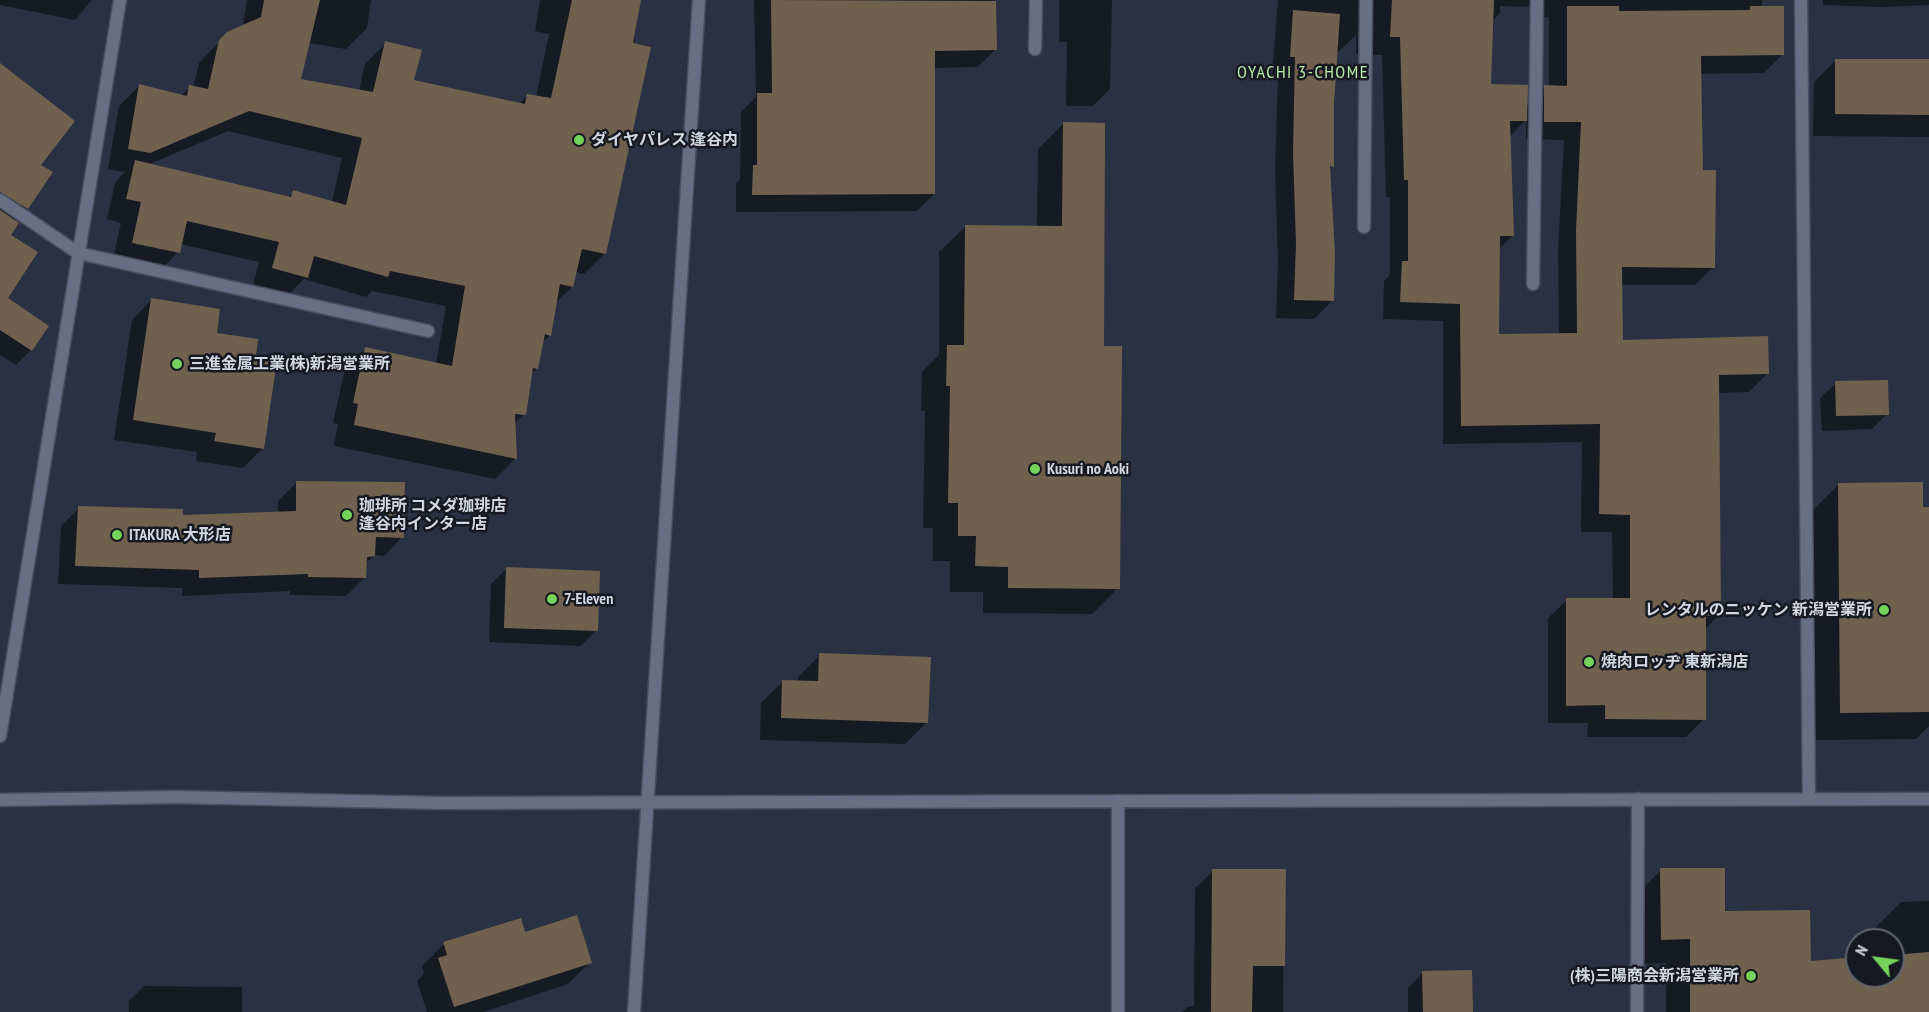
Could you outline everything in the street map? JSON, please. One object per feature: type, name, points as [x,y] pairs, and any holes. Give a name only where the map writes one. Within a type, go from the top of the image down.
[{"type":"street","points":[[0,736],[120,0]]},
{"type":"street","points":[[634,1012],[699,0]]},
{"type":"street","points":[[1035,50],[1036,0]]},
{"type":"street","points":[[1364,227],[1366,0]]},
{"type":"street","points":[[1533,284],[1537,0]]},
{"type":"street","points":[[1801,0],[1809,799]]},
{"type":"street","points":[[0,200],[78,253],[428,331]]},
{"type":"street","points":[[0,800],[176,797],[440,802],[1929,799]]},
{"type":"street","points":[[1637,1012],[1638,799]]},
{"type":"street","points":[[1118,801],[1118,1012]]},
{"type":"building","points":[[264,0],[320,0],[301,79],[373,92],[385,41],[422,50],[414,80],[525,104],[527,94],[551,98],[572,0],[641,0],[633,43],[651,47],[606,254],[582,249],[573,287],[560,284],[551,336],[545,334],[538,369],[533,368],[526,415],[515,414],[517,459],[354,425],[358,404],[353,403],[365,347],[452,366],[465,286],[390,271],[388,277],[314,256],[308,278],[272,268],[279,242],[187,221],[180,253],[132,243],[141,202],[126,199],[135,160],[291,197],[293,190],[346,205],[362,138],[249,111],[150,153],[128,149],[139,84],[187,96],[189,85],[208,89],[219,40],[227,32],[261,17]]},
{"type":"building","points":[[771,0],[996,1],[997,50],[935,51],[935,194],[752,195],[753,165],[757,165],[757,93],[772,93]]},
{"type":"building","points":[[1392,0],[1494,0],[1491,84],[1528,85],[1527,121],[1510,121],[1514,236],[1500,236],[1499,334],[1577,333],[1576,230],[1581,122],[1544,122],[1544,85],[1567,86],[1567,6],[1619,6],[1619,11],[1750,10],[1750,6],[1784,6],[1784,55],[1701,56],[1703,170],[1716,170],[1715,268],[1622,267],[1623,340],[1768,336],[1769,374],[1719,375],[1721,616],[1706,616],[1706,720],[1605,719],[1605,705],[1566,706],[1566,598],[1630,598],[1630,515],[1599,514],[1600,424],[1461,426],[1460,304],[1400,302],[1402,261],[1408,261],[1408,180],[1404,180],[1400,37],[1390,37]]},
{"type":"building","points":[[1293,10],[1340,14],[1334,104],[1334,167],[1330,166],[1335,253],[1334,301],[1294,300],[1295,57],[1290,57]]},
{"type":"building","points":[[1835,59],[1929,59],[1929,115],[1835,114]]},
{"type":"building","points":[[0,63],[75,121],[41,165],[53,172],[28,209],[0,192]]},
{"type":"building","name":"Kusuri no Aoki","points":[[1063,122],[1105,123],[1104,346],[1122,346],[1120,589],[1008,588],[1008,567],[975,566],[976,536],[958,536],[958,503],[948,503],[950,386],[946,386],[947,345],[964,345],[965,225],[1062,226]]},
{"type":"building","points":[[0,210],[19,223],[11,235],[38,252],[8,298],[49,326],[32,351],[0,330]]},
{"type":"building","points":[[151,298],[220,309],[217,333],[258,339],[256,356],[277,360],[264,449],[214,441],[216,433],[133,420]]},
{"type":"building","points":[[1888,380],[1889,415],[1836,416],[1835,381]]},
{"type":"building","points":[[296,481],[405,482],[404,538],[376,537],[375,556],[367,557],[366,578],[308,577],[308,574],[199,578],[199,570],[75,566],[78,506],[183,509],[183,515],[296,511]]},
{"type":"building","name":"レンタルのニッケン 新潟営業所","points":[[1923,482],[1923,507],[1929,507],[1929,712],[1840,713],[1838,483]]},
{"type":"building","name":"7-Eleven","points":[[506,567],[600,571],[598,631],[504,628]]},
{"type":"building","points":[[819,653],[931,657],[928,723],[781,718],[782,680],[818,681]]},
{"type":"building","name":"(株)三陽商会新潟営業所","points":[[1660,868],[1725,868],[1725,911],[1810,910],[1811,961],[1845,958],[1845,988],[1905,988],[1905,954],[1929,952],[1929,1012],[1690,1012],[1690,939],[1661,940]]},
{"type":"building","points":[[1212,869],[1286,869],[1285,966],[1253,966],[1252,1012],[1211,1012]]},
{"type":"building","points":[[577,915],[592,963],[454,1007],[438,958],[447,955],[443,942],[521,918],[525,932]]},
{"type":"building","points":[[1472,970],[1473,1012],[1423,1012],[1422,971]]},
{"type":"place","name":"ダイヤパレス 逢谷内","points":[[579,140]]},
{"type":"place","name":"三進金属工業(株)新潟営業所","points":[[177,364]]},
{"type":"place","name":"Kusuri no Aoki","points":[[1035,469]]},
{"type":"place","name":"珈琲所 コメダ珈琲店 逢谷内インター店","points":[[347,515]]},
{"type":"place","name":"ITAKURA 大形店","points":[[117,535]]},
{"type":"place","name":"7-Eleven","points":[[552,599]]},
{"type":"place","name":"レンタルのニッケン 新潟営業所","points":[[1884,610]]},
{"type":"place","name":"焼肉ロッヂ 東新潟店","points":[[1589,662]]},
{"type":"place","name":"(株)三陽商会新潟営業所","points":[[1751,976]]},
{"type":"district","name":"OYACHI 3-CHOME","points":[[1303,73]]}]
